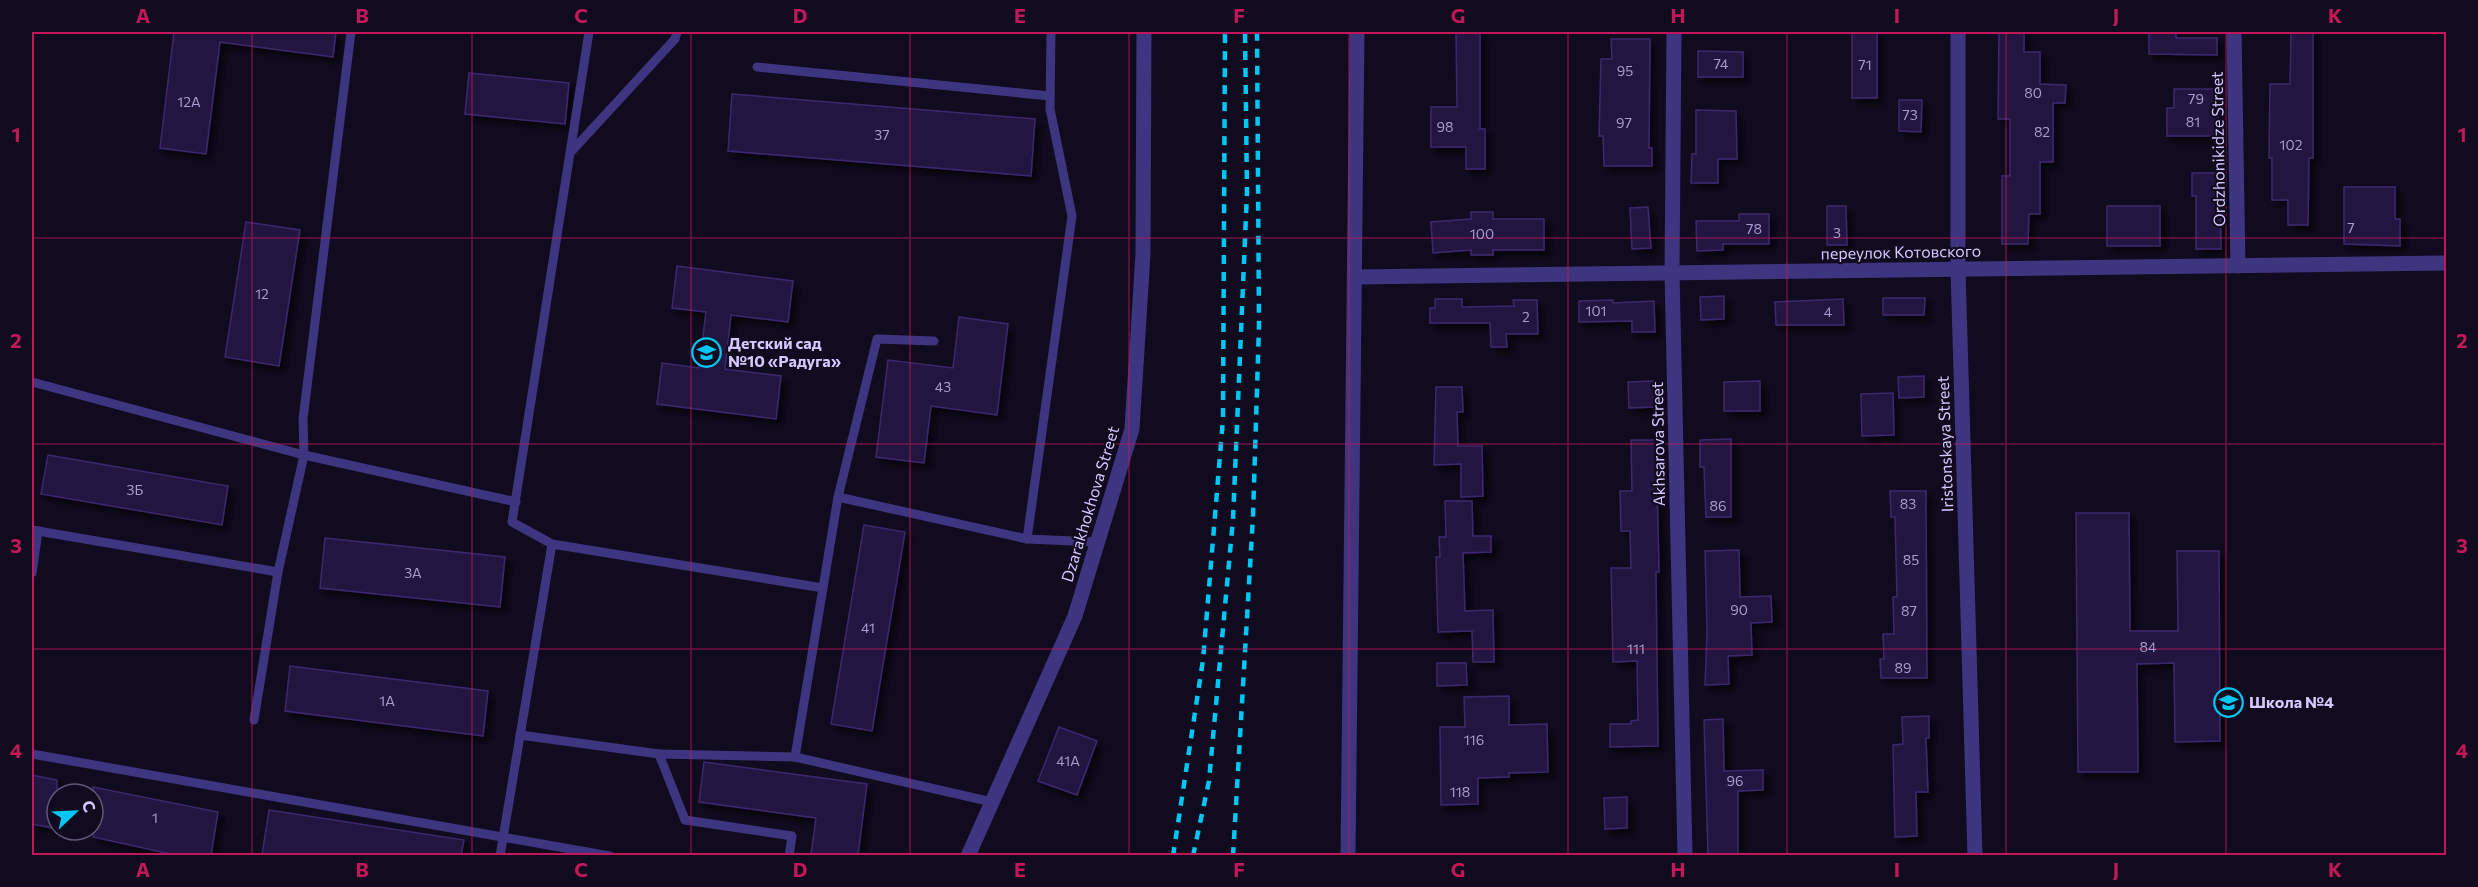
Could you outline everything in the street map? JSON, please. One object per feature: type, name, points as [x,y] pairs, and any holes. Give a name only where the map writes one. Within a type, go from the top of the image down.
[{"type":"street","name":"Dzarakhokhova Street","points":[[968,855],[1075,616],[1132,429],[1143,254],[1144,32]]},
{"type":"street","points":[[1348,855],[1357,32]]},
{"type":"street","name":"Akhsarova Street","points":[[1674,32],[1672,273],[1684,855]]},
{"type":"street","name":"Iristonskaya Street","points":[[1958,32],[1958,269],[1975,855]]},
{"type":"street","name":"Ordzhonikidze Street","points":[[2235,32],[2238,266]]},
{"type":"street","name":"переулок Котовского","points":[[1355,277],[2446,263]]},
{"type":"lane","points":[[254,720],[278,572],[304,455],[303,419],[351,32]]},
{"type":"lane","points":[[589,32],[512,522],[552,544],[823,588]]},
{"type":"lane","points":[[570,153],[675,39],[676,32]]},
{"type":"lane","points":[[1027,538],[1072,216],[1050,109],[1051,32]]},
{"type":"lane","points":[[757,67],[1050,96]]},
{"type":"lane","points":[[795,757],[838,497],[877,339],[934,342]]},
{"type":"lane","points":[[32,382],[304,455],[516,502]]},
{"type":"lane","points":[[838,497],[1027,538],[1097,542]]},
{"type":"lane","points":[[32,573],[35,530],[278,572]]},
{"type":"lane","points":[[500,855],[552,544]]},
{"type":"lane","points":[[520,735],[659,754],[795,757],[992,802]]},
{"type":"lane","points":[[32,754],[610,855]]},
{"type":"lane","points":[[659,754],[685,820],[792,836],[789,855]]},
{"type":"building","points":[[174,32],[336,32],[333,57],[220,42],[206,154],[160,148]]},
{"type":"building","points":[[1456,32],[1480,32],[1480,129],[1485,129],[1485,169],[1466,169],[1466,147],[1431,147],[1431,107],[1457,107]]},
{"type":"building","points":[[1852,32],[1877,32],[1877,98],[1852,98]]},
{"type":"building","points":[[1999,32],[2024,32],[2024,52],[2040,52],[2040,84],[2066,85],[2065,103],[2053,103],[2053,162],[2040,162],[2040,214],[2029,214],[2028,244],[2002,244],[2002,176],[2010,176],[2010,119],[1998,119]]},
{"type":"building","points":[[2149,32],[2176,32],[2176,38],[2217,38],[2217,55],[2149,54]]},
{"type":"building","points":[[2291,32],[2313,32],[2313,158],[2309,158],[2308,225],[2288,225],[2288,200],[2272,200],[2272,158],[2269,158],[2270,84],[2290,84]]},
{"type":"building","points":[[1611,39],[1650,39],[1649,148],[1652,148],[1652,166],[1604,166],[1603,136],[1599,136],[1601,59],[1612,59]]},
{"type":"building","points":[[1698,51],[1743,52],[1743,77],[1698,77]]},
{"type":"building","points":[[469,73],[569,83],[565,124],[465,114]]},
{"type":"building","points":[[2174,89],[2218,89],[2218,136],[2167,136],[2167,108],[2174,108]]},
{"type":"building","points":[[732,94],[1035,119],[1031,176],[728,151]]},
{"type":"building","points":[[1899,100],[1922,100],[1921,132],[1899,131]]},
{"type":"building","points":[[1696,110],[1736,111],[1737,159],[1718,159],[1718,183],[1691,183],[1692,154],[1696,154]]},
{"type":"building","points":[[2192,173],[2220,173],[2221,249],[2196,249],[2196,196],[2192,196]]},
{"type":"building","points":[[2344,187],[2395,187],[2395,219],[2400,219],[2400,246],[2344,244]]},
{"type":"building","points":[[1827,206],[1846,206],[1847,245],[1827,245]]},
{"type":"building","points":[[2107,206],[2160,206],[2160,246],[2107,246]]},
{"type":"building","points":[[1648,207],[1651,248],[1632,249],[1630,208]]},
{"type":"building","points":[[1471,212],[1493,212],[1493,219],[1544,219],[1544,250],[1493,250],[1493,255],[1471,255],[1471,250],[1433,253],[1431,222],[1471,219]]},
{"type":"building","points":[[1739,214],[1769,214],[1769,244],[1723,244],[1723,250],[1697,251],[1696,221],[1739,221]]},
{"type":"building","points":[[246,222],[300,230],[279,366],[225,357]]},
{"type":"building","points":[[677,266],[793,281],[788,322],[731,315],[725,369],[781,376],[776,419],[657,404],[662,363],[699,368],[706,312],[672,308]]},
{"type":"building","points":[[1724,296],[1724,319],[1701,320],[1700,297]]},
{"type":"building","points":[[1883,298],[1925,298],[1924,315],[1883,315]]},
{"type":"building","points":[[1435,299],[1462,299],[1462,307],[1514,306],[1513,300],[1537,300],[1538,334],[1506,334],[1507,347],[1491,347],[1490,323],[1430,323],[1430,308],[1435,308]]},
{"type":"building","points":[[1843,299],[1844,325],[1776,325],[1775,302]]},
{"type":"building","points":[[1613,300],[1613,303],[1654,301],[1655,332],[1632,332],[1632,321],[1579,322],[1579,301]]},
{"type":"building","points":[[959,317],[1008,324],[997,415],[931,406],[924,463],[876,457],[888,360],[953,368]]},
{"type":"building","points":[[1924,376],[1924,397],[1899,398],[1898,377]]},
{"type":"building","points":[[1655,381],[1655,407],[1629,408],[1628,382]]},
{"type":"building","points":[[1760,381],[1760,411],[1724,411],[1724,382]]},
{"type":"building","points":[[1436,387],[1462,387],[1463,412],[1457,412],[1458,446],[1482,446],[1483,496],[1461,497],[1461,464],[1434,465]]},
{"type":"building","points":[[1893,393],[1894,435],[1862,436],[1861,394]]},
{"type":"building","points":[[1731,439],[1731,517],[1706,517],[1704,467],[1700,467],[1700,440]]},
{"type":"building","points":[[1631,440],[1656,440],[1659,572],[1656,572],[1658,746],[1610,747],[1610,724],[1631,724],[1631,721],[1638,720],[1637,661],[1613,662],[1611,568],[1631,568],[1630,531],[1621,531],[1620,491],[1632,491]]},
{"type":"building","points":[[48,455],[228,486],[222,525],[41,494]]},
{"type":"building","points":[[1890,491],[1926,491],[1927,678],[1881,678],[1880,659],[1884,659],[1883,634],[1894,634],[1893,597],[1897,597],[1895,517],[1891,517]]},
{"type":"building","points":[[1445,501],[1472,501],[1473,536],[1491,536],[1491,552],[1463,553],[1465,611],[1493,610],[1494,662],[1473,662],[1472,631],[1438,632],[1436,557],[1440,557],[1439,537],[1446,537]]},
{"type":"building","points":[[2076,513],[2129,513],[2130,631],[2178,631],[2177,551],[2219,551],[2220,741],[2175,742],[2174,663],[2137,664],[2138,772],[2078,772]]},
{"type":"building","points":[[864,525],[905,532],[872,731],[831,724]]},
{"type":"building","points":[[325,538],[505,557],[500,607],[320,588]]},
{"type":"building","points":[[1739,550],[1740,597],[1771,596],[1772,622],[1751,623],[1752,655],[1728,656],[1729,684],[1705,685],[1707,632],[1705,551]]},
{"type":"building","points":[[1437,663],[1466,663],[1467,685],[1437,686]]},
{"type":"building","points":[[290,666],[488,691],[483,736],[285,711]]},
{"type":"building","points":[[1509,696],[1509,725],[1547,724],[1548,772],[1509,773],[1509,777],[1478,778],[1478,804],[1441,805],[1440,727],[1465,727],[1464,697]]},
{"type":"building","points":[[1929,716],[1929,738],[1926,738],[1928,792],[1916,792],[1917,836],[1895,837],[1893,745],[1903,744],[1902,717]]},
{"type":"building","points":[[1723,719],[1724,771],[1763,770],[1763,790],[1738,791],[1738,855],[1708,855],[1704,720]]},
{"type":"building","points":[[1059,727],[1097,741],[1077,795],[1038,781]]},
{"type":"building","points":[[704,762],[867,784],[858,855],[811,855],[816,818],[699,802]]},
{"type":"building","points":[[32,775],[57,780],[57,782],[45,782],[45,827],[32,824]]},
{"type":"building","points":[[105,789],[218,812],[211,855],[175,855],[105,840]]},
{"type":"building","points":[[1627,797],[1627,828],[1605,829],[1604,798]]},
{"type":"building","points":[[269,810],[464,840],[461,855],[262,855]]},
{"type":"railway","points":[[1173,856],[1203,660],[1223,419],[1225,32]]},
{"type":"railway","points":[[1193,856],[1209,781],[1233,519],[1247,192],[1245,32]]},
{"type":"railway","points":[[1233,856],[1253,516],[1259,326],[1257,32]]},
{"type":"place","name":"Детский сад №10 «Радуга»","points":[[707,352]]},
{"type":"place","name":"Школа №4","points":[[2228,702]]}]
